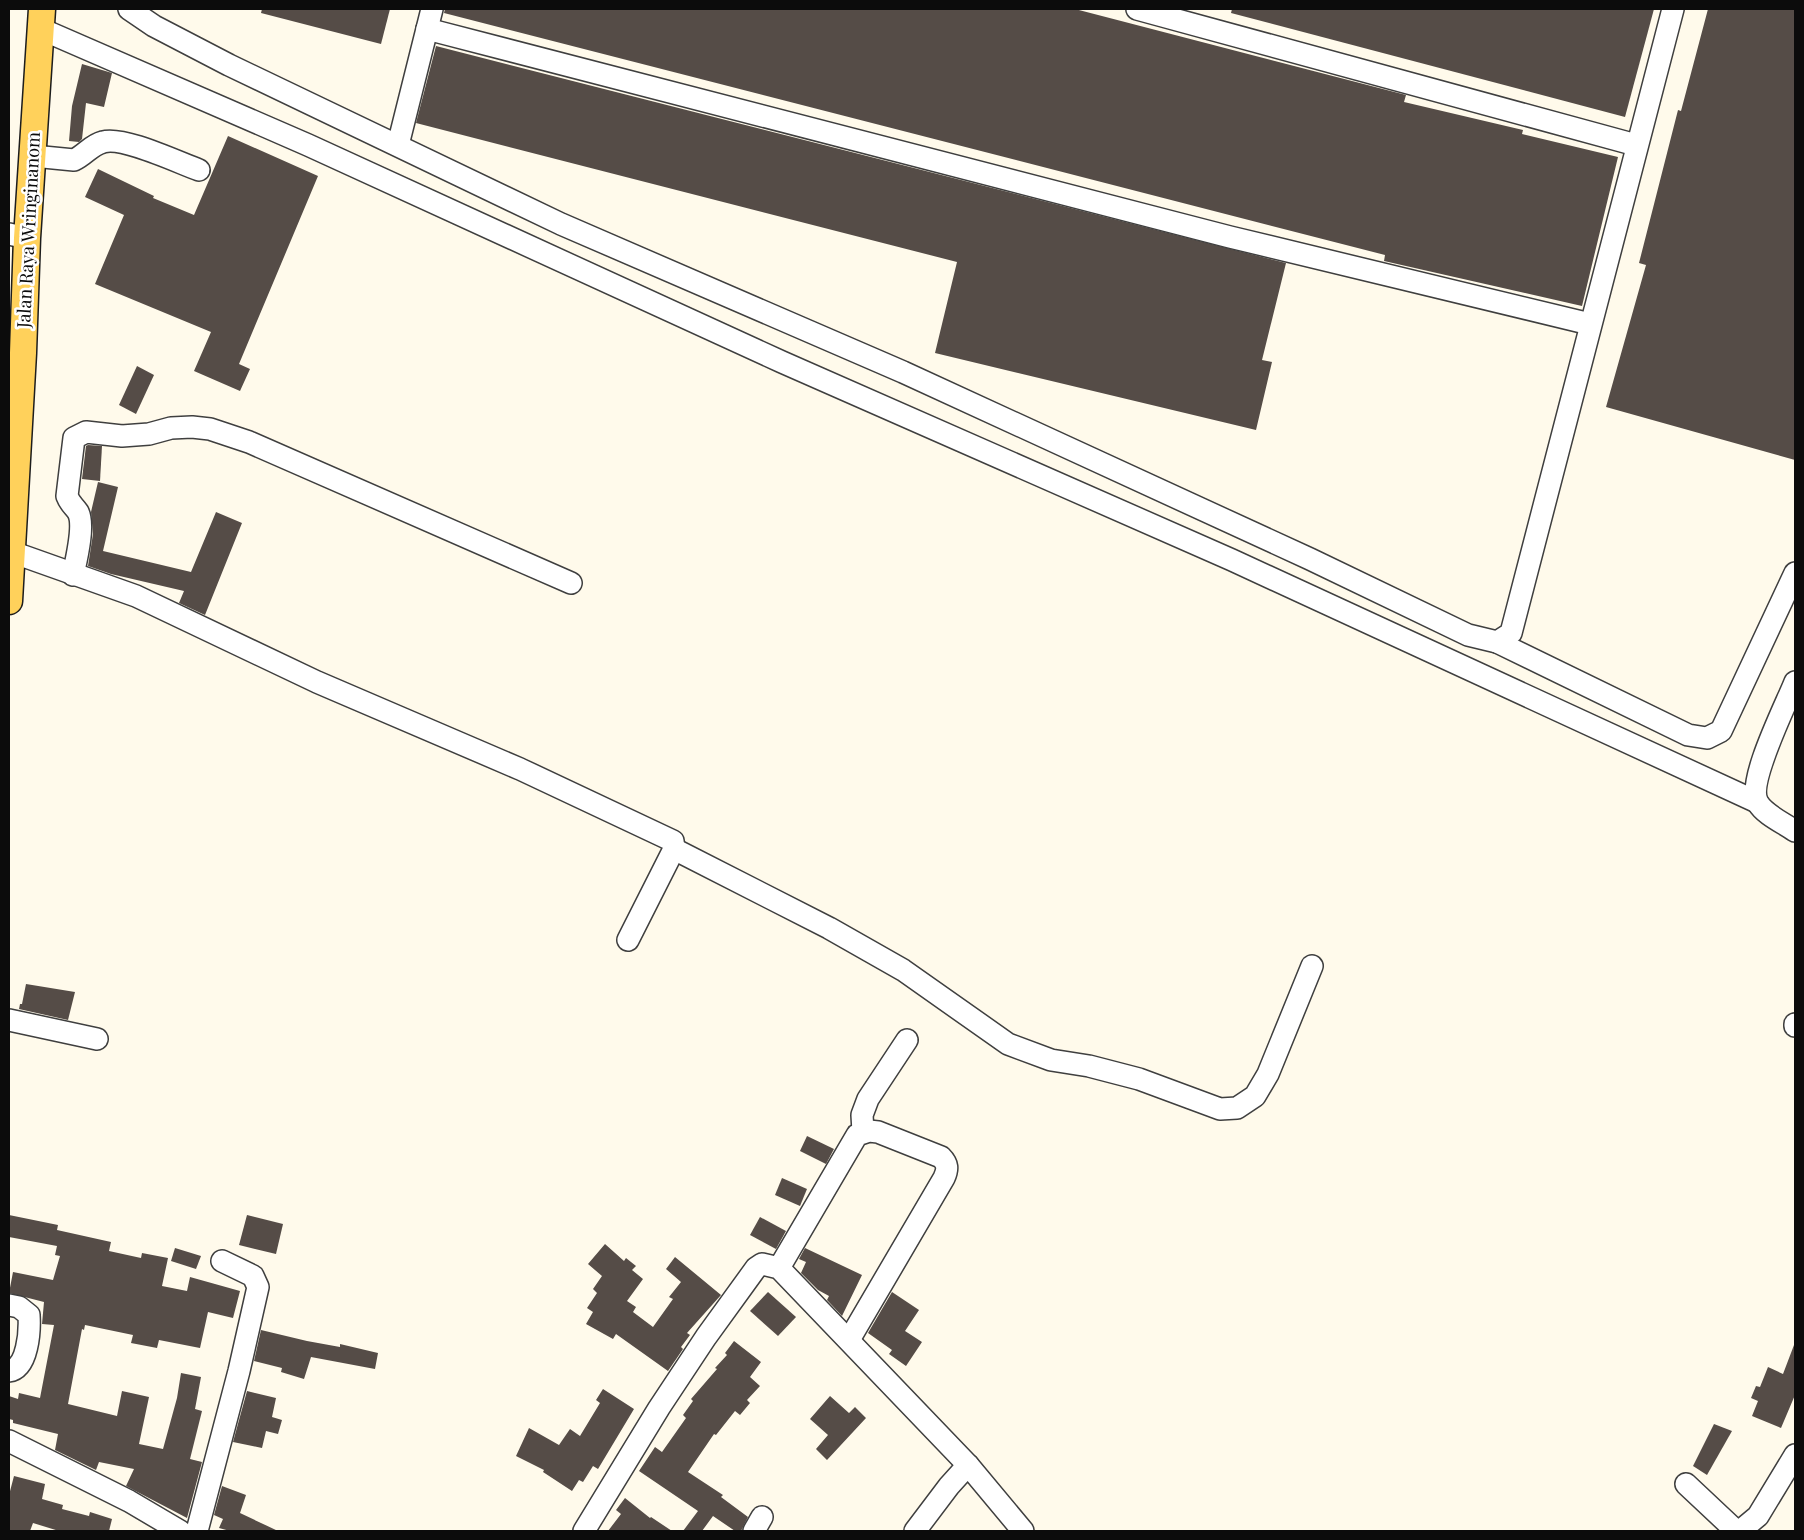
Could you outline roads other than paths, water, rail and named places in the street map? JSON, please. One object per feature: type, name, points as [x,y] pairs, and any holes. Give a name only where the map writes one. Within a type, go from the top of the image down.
[{"type":"main road","name":"Jalan Raya Wringinanom","points":[[9,601],[12,552],[18,236],[33,156],[41,19]]},
{"type":"street","points":[[129,9],[154,26],[220,60],[561,224],[912,377],[1310,559],[1468,635],[1497,642],[1688,735],[1707,738],[1721,731],[1795,574]]},
{"type":"street","points":[[398,145],[432,9]]},
{"type":"street","points":[[1137,9],[1636,145]]},
{"type":"street","points":[[1497,642],[1511,633],[1636,145],[1673,9]]},
{"type":"street","points":[[41,19],[308,145],[782,362],[1232,560],[1757,802],[1764,810],[1795,831]]},
{"type":"street","points":[[427,29],[1230,238],[1590,324]]},
{"type":"street","points":[[33,156],[74,160],[92,146],[106,141],[120,141],[198,170]]},
{"type":"street","points":[[73,575],[81,523],[78,512],[70,506],[67,496],[74,438],[86,432],[122,436],[149,434],[171,428],[192,426],[210,429],[249,442],[571,583]]},
{"type":"street","points":[[12,552],[136,596],[317,682],[520,769],[673,841],[674,849],[628,940]]},
{"type":"street","points":[[1757,802],[1754,790],[1761,762],[1795,682]]},
{"type":"street","points":[[674,849],[829,928],[903,970],[1008,1044],[1051,1060],[1088,1066],[1140,1079],[1220,1109],[1237,1108],[1255,1096],[1268,1074],[1312,966]]},
{"type":"street","points":[[9,1020],[97,1039]]},
{"type":"street","points":[[863,1132],[862,1115],[868,1099],[907,1040]]},
{"type":"street","points":[[779,1268],[856,1136],[863,1132],[878,1132],[941,1157],[947,1165],[947,1171],[849,1340]]},
{"type":"street","points":[[197,1531],[239,1371],[258,1287],[253,1276],[222,1261]]},
{"type":"street","points":[[584,1531],[659,1408],[706,1337],[756,1268],[762,1264],[779,1268],[968,1466],[1023,1531]]},
{"type":"street","points":[[9,1306],[20,1307],[29,1315],[30,1329],[20,1365],[15,1370],[9,1371]]},
{"type":"street","points":[[9,1441],[129,1501],[180,1531]]},
{"type":"street","points":[[1740,1531],[1758,1516],[1795,1455]]},
{"type":"street","points":[[915,1531],[949,1486],[968,1466]]},
{"type":"street","points":[[1686,1484],[1736,1531]]}]
